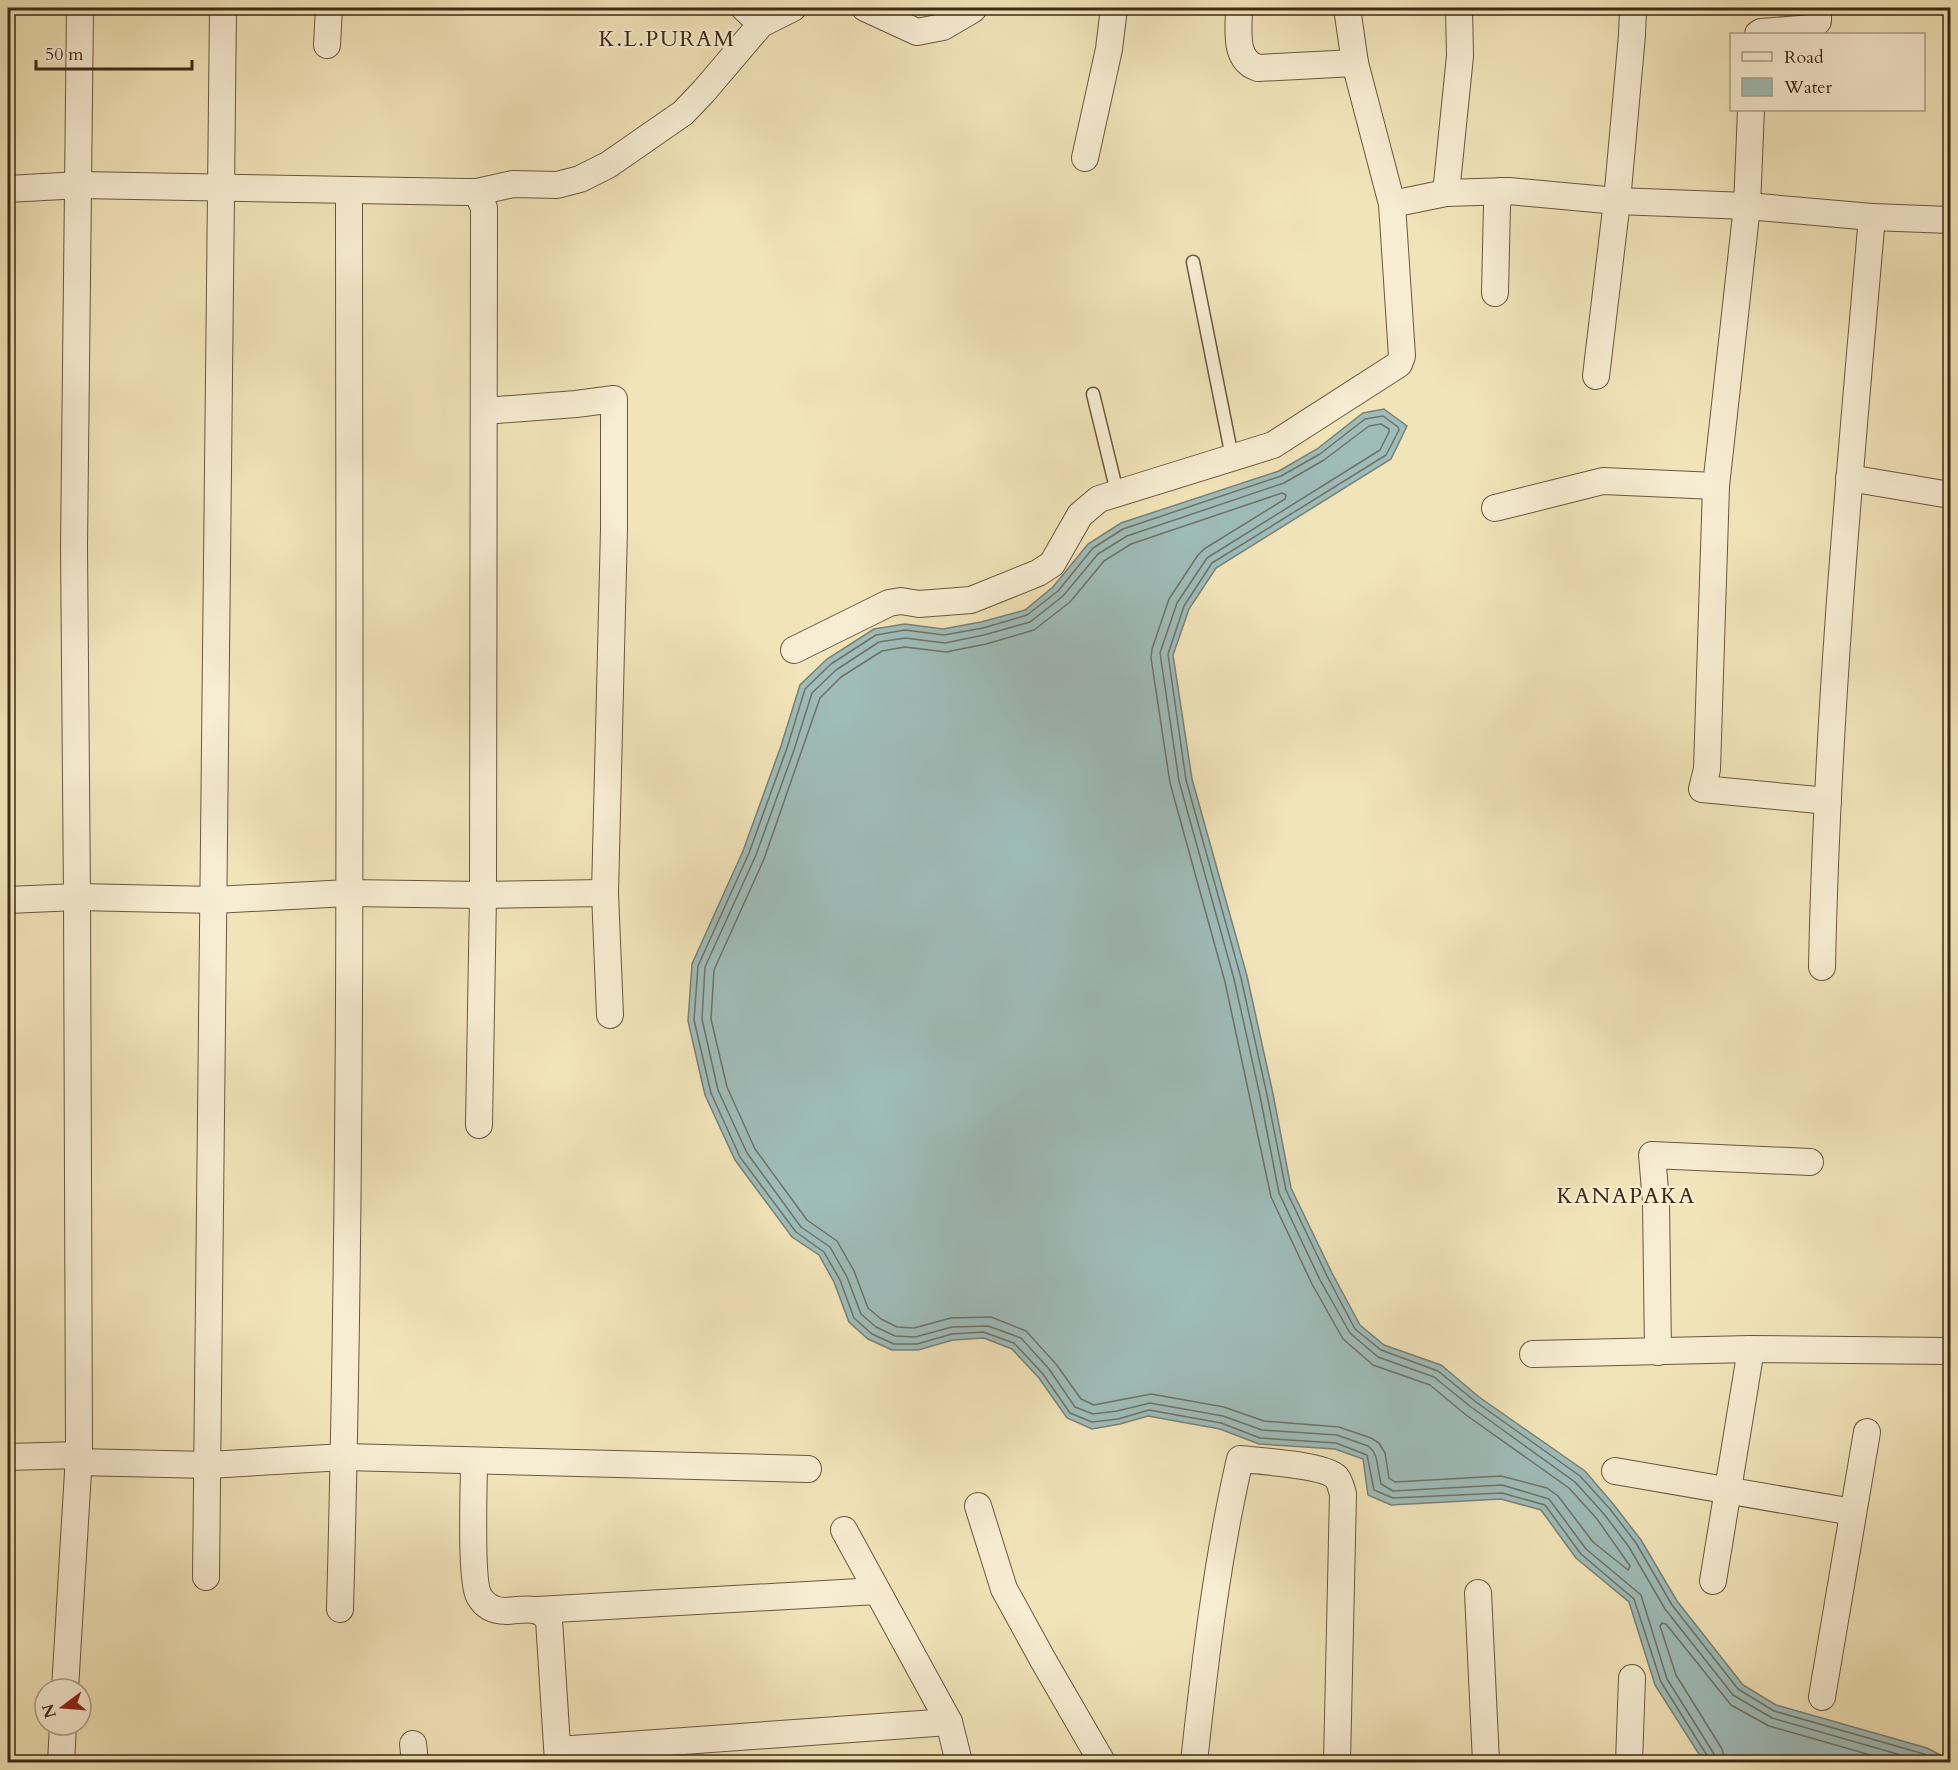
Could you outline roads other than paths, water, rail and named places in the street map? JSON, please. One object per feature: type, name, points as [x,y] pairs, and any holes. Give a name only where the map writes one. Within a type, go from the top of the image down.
[{"type":"street","points":[[66,1677],[78,1458],[74,547],[80,185],[80,8]]},
{"type":"street","points":[[206,1577],[223,8]]},
{"type":"street","points":[[327,45],[329,8]]},
{"type":"street","points":[[8,189],[80,185],[477,192],[513,184],[557,185],[580,179],[608,165],[683,112],[704,92],[752,16],[793,8]]},
{"type":"street","points":[[865,8],[917,32],[943,27],[974,8]]},
{"type":"street","points":[[1085,158],[1109,50],[1113,8]]},
{"type":"street","points":[[1239,8],[1240,52],[1244,60],[1252,66],[1258,68],[1355,63]]},
{"type":"street","points":[[794,650],[889,603],[901,601],[919,604],[971,600],[1038,573],[1052,564],[1080,515],[1099,499],[1273,445],[1399,364],[1402,356],[1392,204],[1355,63],[1347,8]]},
{"type":"street","points":[[1446,193],[1460,57],[1459,8]]},
{"type":"street","points":[[1596,376],[1617,201],[1633,8]]},
{"type":"street","points":[[1760,33],[1812,28],[1818,21],[1818,8]]},
{"type":"street","points":[[1751,111],[1747,206],[1716,486],[1707,769],[1702,789],[1828,801]]},
{"type":"street","points":[[340,1609],[344,1457],[348,894],[349,190]]},
{"type":"street","points":[[1392,204],[1446,193],[1502,191],[1617,201],[1747,206],[1872,217],[1950,220]]},
{"type":"street","points":[[1495,293],[1497,205],[1502,191]]},
{"type":"street","points":[[477,192],[484,208],[483,895],[479,1125]]},
{"type":"street","points":[[1822,967],[1824,848],[1849,478],[1872,217]]},
{"type":"street","points":[[484,411],[614,399],[614,529],[605,894],[610,1016]]},
{"type":"street","points":[[1849,478],[1950,495]]},
{"type":"street","points":[[1495,508],[1603,481],[1716,486]]},
{"type":"street","points":[[8,900],[77,897],[215,900],[348,894],[605,894]]},
{"type":"street","points":[[1658,1352],[1656,1202],[1652,1155],[1810,1162]]},
{"type":"street","points":[[1713,1581],[1751,1349]]},
{"type":"street","points":[[1533,1354],[1751,1349],[1950,1351]]},
{"type":"street","points":[[1822,1697],[1867,1432]]},
{"type":"street","points":[[8,1457],[209,1465],[344,1457],[808,1469]]},
{"type":"street","points":[[1194,1762],[1209,1635],[1228,1509],[1240,1459],[1325,1470],[1337,1478],[1341,1486],[1343,1494],[1337,1762]]},
{"type":"street","points":[[474,1461],[477,1593],[492,1609],[537,1610],[877,1591]]},
{"type":"street","points":[[1615,1471],[1853,1512]]},
{"type":"street","points":[[978,1506],[1004,1588],[1102,1762]]},
{"type":"street","points":[[844,1530],[949,1722],[960,1762]]},
{"type":"street","points":[[1478,1593],[1486,1762]]},
{"type":"street","points":[[537,1610],[545,1615],[550,1626],[558,1756],[949,1722]]},
{"type":"street","points":[[1629,1762],[1632,1678]]},
{"type":"street","points":[[61,1762],[62,1737]]},
{"type":"lane","points":[[1193,262],[1232,457]]},
{"type":"lane","points":[[1094,394],[1117,492]]},
{"type":"water","points":[[1384,409],[1407,426],[1391,459],[1216,568],[1189,609],[1173,655],[1192,779],[1247,976],[1291,1188],[1360,1325],[1384,1345],[1441,1365],[1479,1397],[1585,1471],[1641,1540],[1677,1601],[1743,1685],[1776,1705],[1927,1748],[1950,1762],[1704,1762],[1655,1685],[1629,1602],[1576,1558],[1541,1510],[1501,1499],[1391,1505],[1368,1495],[1363,1459],[1335,1449],[1259,1444],[1220,1429],[1148,1416],[1092,1429],[1067,1418],[1039,1378],[1012,1349],[984,1338],[953,1340],[918,1350],[892,1350],[868,1339],[849,1322],[834,1282],[819,1255],[792,1237],[735,1160],[705,1095],[688,1021],[692,964],[743,851],[781,746],[800,685],[827,659],[874,629],[905,624],[943,629],[1025,610],[1053,587],[1088,544],[1121,523],[1279,471],[1317,449],[1363,413]]},
{"type":"district","name":"K.L.PURAM","points":[[667,39]]},
{"type":"district","name":"KANAPAKA","points":[[1626,1196]]}]
